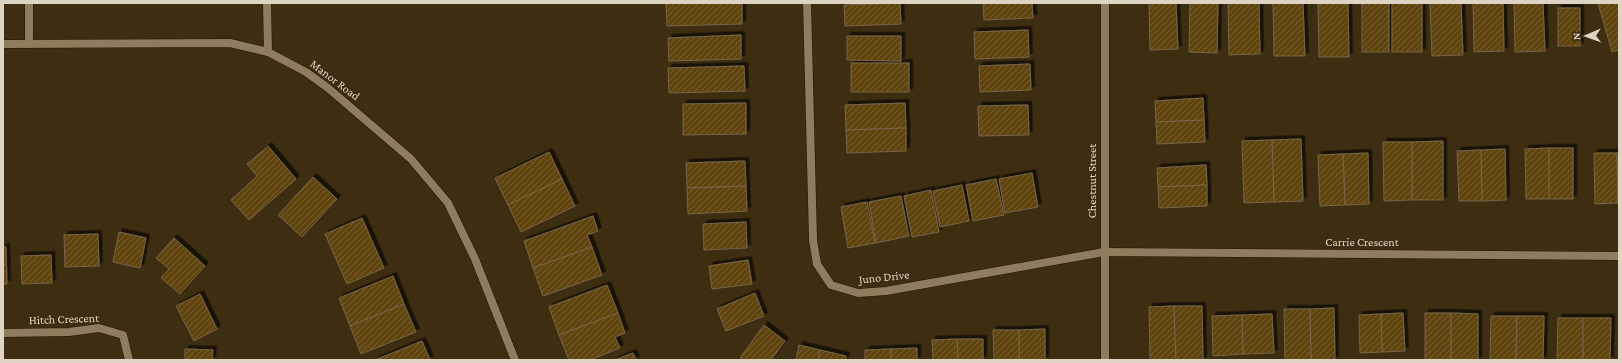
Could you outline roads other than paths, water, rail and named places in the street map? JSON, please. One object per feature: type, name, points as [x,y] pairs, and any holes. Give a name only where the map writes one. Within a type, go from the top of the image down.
[{"type":"street","points":[[29,3],[29,44]]},
{"type":"street","points":[[267,3],[268,52]]},
{"type":"street","name":"Juno Drive","points":[[807,3],[813,240],[817,264],[831,285],[858,293],[886,291],[1104,252]]},
{"type":"street","name":"Chestnut Street","points":[[1105,3],[1105,360]]},
{"type":"street","name":"Manor Road","points":[[3,44],[230,43],[268,52],[306,72],[333,92],[411,159],[444,197],[475,259],[515,360]]},
{"type":"street","name":"Carrie Crescent","points":[[1104,252],[1619,256]]},
{"type":"street","name":"Hitch Crescent","points":[[3,333],[69,332],[99,328],[123,335],[129,360]]}]
